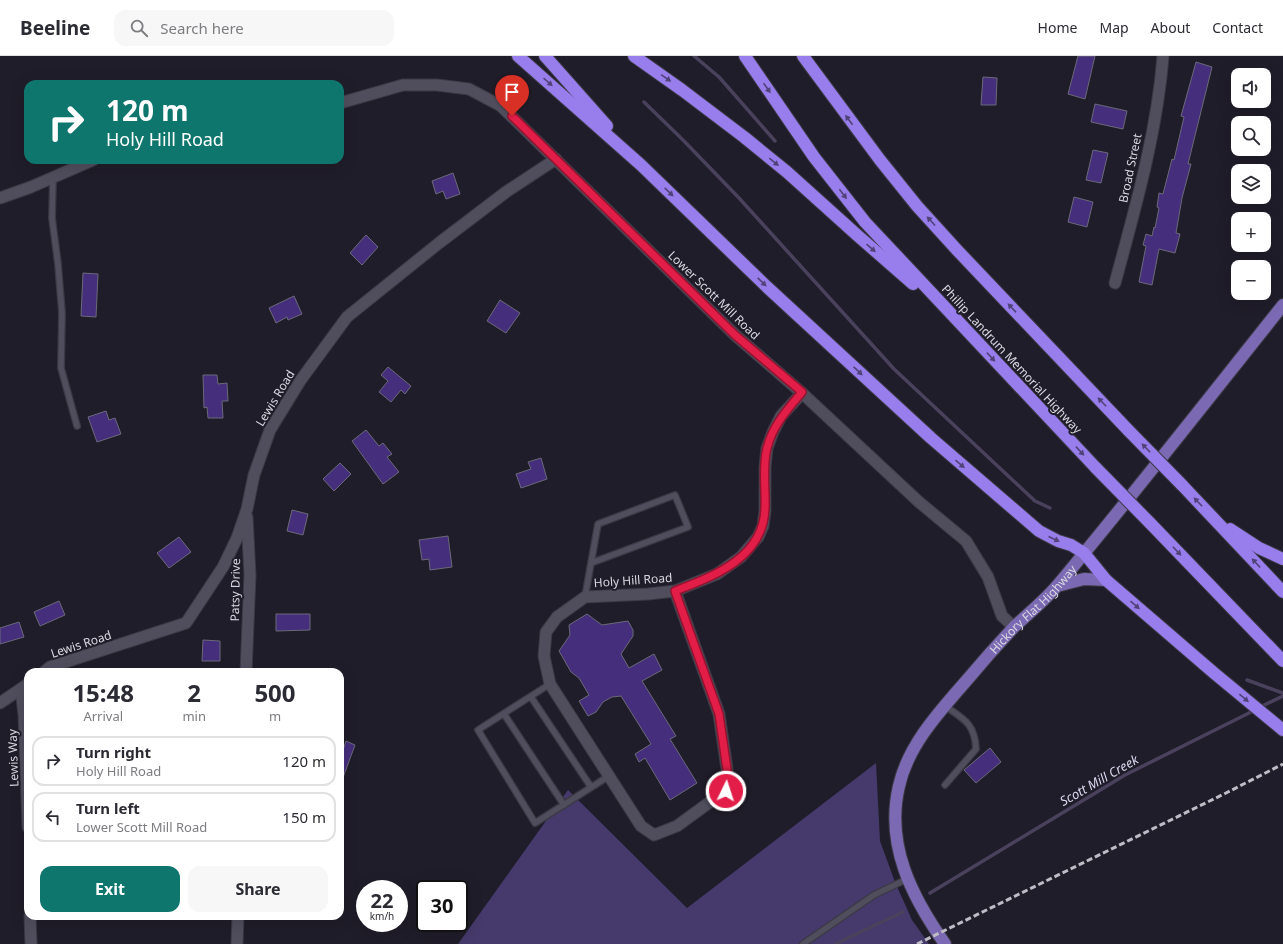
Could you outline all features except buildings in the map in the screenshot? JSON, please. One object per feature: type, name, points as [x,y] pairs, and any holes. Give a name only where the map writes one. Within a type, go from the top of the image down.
[{"type":"highway","points":[[518,56],[641,165],[767,287],[925,433],[1039,531],[1084,553],[1106,580],[1283,730]]},
{"type":"highway","points":[[545,56],[641,165]]},
{"type":"highway","points":[[634,56],[694,99],[787,172],[964,328]]},
{"type":"highway","name":"Phillip Landrum Memorial Highway","points":[[745,56],[814,157],[864,222],[1096,468],[1283,661]]},
{"type":"highway","points":[[803,56],[880,160],[917,206],[957,250],[1283,592]]},
{"type":"highway","points":[[1214,518],[1259,548],[1283,559]]},
{"type":"main road","name":"Hickory Flat Highway","points":[[945,944],[929,920],[908,879],[899,853],[895,828],[895,805],[898,787],[905,766],[915,747],[945,706],[1014,627],[1042,602],[1057,586],[1097,538],[1283,305]]},
{"type":"main road","points":[[1057,586],[1084,579],[1106,580]]},
{"type":"street","name":"Broad Street","points":[[1115,283],[1142,184],[1160,87],[1162,56]]},
{"type":"street","name":"Lower Scott Mill Road","points":[[344,102],[403,84],[437,85],[469,89],[501,106],[735,335],[802,392],[919,502],[966,541],[988,577],[1002,616],[1014,627]]},
{"type":"street","name":"Lewis Road","points":[[49,668],[186,623],[224,567],[237,538],[247,508],[254,475],[270,430],[300,381],[347,317],[439,243],[506,192],[556,159]]},
{"type":"street","points":[[0,198],[31,187],[84,164]]},
{"type":"street","name":"Holy Hill Road","points":[[550,684],[544,656],[546,632],[558,617],[585,597],[675,591],[717,574],[730,566],[741,557],[758,538],[763,526],[765,511],[765,467],[767,448],[781,416],[802,392]]},
{"type":"street","name":"Patsy Drive","points":[[246,668],[250,575],[247,508]]},
{"type":"street","points":[[550,684],[641,826],[654,835],[677,826],[726,791],[728,776],[719,714],[675,591]]},
{"type":"street","points":[[0,703],[24,686]]},
{"type":"street","name":"Lewis Way","points":[[24,686],[24,715]]},
{"type":"street","points":[[30,920],[31,944]]},
{"type":"street","points":[[237,944],[238,920]]},
{"type":"lane","points":[[53,178],[52,218],[62,313],[61,368],[77,426]]},
{"type":"lane","points":[[585,597],[591,563],[598,524],[675,495],[688,527],[591,563]]},
{"type":"lane","points":[[550,684],[478,730],[535,823],[609,776]]},
{"type":"lane","points":[[531,696],[591,787]]},
{"type":"lane","points":[[945,706],[967,721],[976,738],[976,749],[945,785]]},
{"type":"lane","points":[[504,714],[564,805]]},
{"type":"lane","points":[[803,944],[874,895],[908,879]]},
{"type":"shaded area","points":[[876,763],[880,841],[895,882],[912,920],[929,944],[458,944],[568,790],[687,908]]},
{"type":"waterway","points":[[694,56],[719,77],[775,141]]},
{"type":"waterway","points":[[644,102],[739,198],[894,369],[1035,501],[1050,508]]},
{"type":"waterway","points":[[1247,680],[1283,693]]},
{"type":"waterway","name":"Scott Mill Creek","points":[[1260,707],[1283,696]]},
{"type":"waterway","name":"Scott Mill Creek","points":[[930,893],[1125,775],[1255,710]]},
{"type":"waterway","name":"Scott Mill Creek","points":[[835,944],[903,912]]},
{"type":"railway","points":[[917,944],[1283,764]]},
{"type":"route","points":[[512,116],[735,335],[802,392],[781,416],[767,448],[765,467],[765,511],[763,526],[758,538],[741,557],[730,566],[700,582],[675,591],[719,714],[728,776],[726,791]]}]
